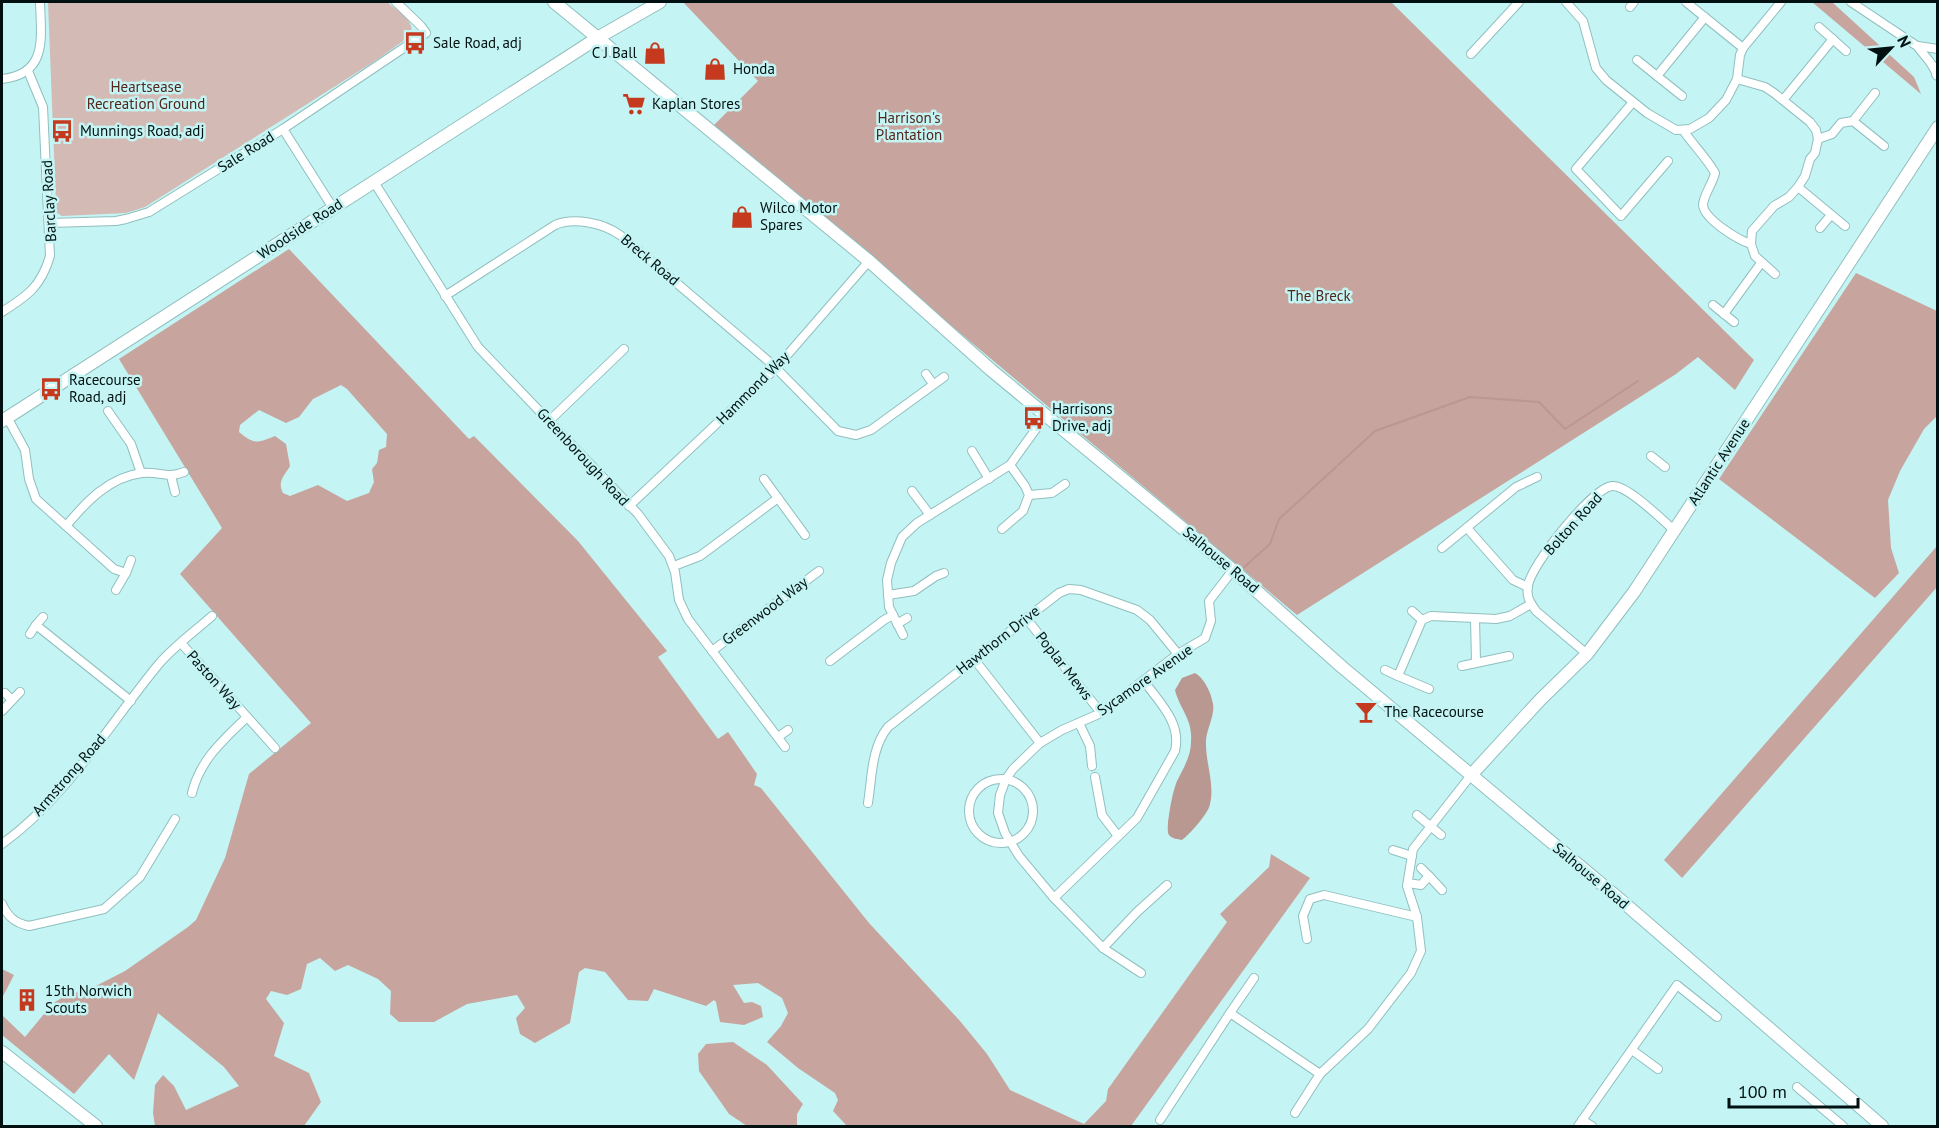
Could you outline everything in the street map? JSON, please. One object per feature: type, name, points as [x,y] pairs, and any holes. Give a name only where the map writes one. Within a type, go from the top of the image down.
[{"type":"street","points":[[2,79],[18,76],[28,71],[39,52],[42,40],[40,2]]},
{"type":"street","name":"Sale Road","points":[[50,223],[116,221],[150,212],[283,129],[428,31],[396,2]]},
{"type":"street","name":"Salhouse Road","points":[[554,2],[869,261],[991,370],[1233,570],[1342,667],[1623,902],[1882,1126]]},
{"type":"street","name":"Woodside Road","points":[[4,419],[599,38],[660,2]]},
{"type":"street","points":[[1471,54],[1519,2]]},
{"type":"street","points":[[1566,2],[1583,21],[1596,68],[1606,80],[1661,123],[1676,130],[1690,129],[1709,118],[1726,100],[1737,79],[1740,54],[1743,48],[1781,2]]},
{"type":"street","points":[[1686,2],[1743,48]]},
{"type":"street","points":[[1851,2],[1917,46],[1938,75]]},
{"type":"street","points":[[1658,76],[1705,17]]},
{"type":"street","points":[[1819,27],[1846,51]]},
{"type":"street","points":[[1783,100],[1833,39]]},
{"type":"street","points":[[1917,46],[1938,49]]},
{"type":"street","points":[[1637,60],[1682,96]]},
{"type":"street","points":[[1938,68],[1938,75]]},
{"type":"street","name":"Barclay Road","points":[[2,312],[32,291],[43,278],[50,256],[43,107],[28,71]]},
{"type":"street","points":[[1737,79],[1766,87],[1810,122],[1816,130],[1818,139],[1815,153],[1798,187],[1789,197],[1774,206],[1752,231],[1751,244],[1755,256],[1775,274]]},
{"type":"street","points":[[1818,139],[1832,134],[1841,123],[1853,121],[1875,93]]},
{"type":"street","points":[[1633,102],[1576,169],[1621,216],[1668,161]]},
{"type":"street","points":[[1853,121],[1884,146]]},
{"type":"street","name":"Atlantic Avenue","points":[[1472,774],[1540,700],[1587,654],[1634,592],[1938,127]]},
{"type":"street","points":[[283,129],[333,208]]},
{"type":"street","points":[[1683,130],[1689,140],[1707,158],[1714,172],[1703,205],[1707,214],[1738,240],[1751,244]]},
{"type":"street","name":"Greenborough Road","points":[[374,182],[478,346],[638,514],[669,556],[674,566],[676,591],[682,610],[785,747]]},
{"type":"street","points":[[1798,187],[1845,226]]},
{"type":"street","points":[[1820,228],[1831,215]]},
{"type":"street","name":"Breck Road","points":[[445,296],[555,225],[573,221],[613,230],[776,368],[830,424],[845,434],[856,435],[871,430],[933,384]]},
{"type":"street","name":"Hammond Way","points":[[629,506],[776,368],[869,261]]},
{"type":"street","points":[[1724,314],[1761,263]]},
{"type":"street","points":[[1713,305],[1734,321]]},
{"type":"street","points":[[549,421],[624,349]]},
{"type":"street","points":[[926,375],[933,384],[944,377]]},
{"type":"street","points":[[108,411],[130,444],[141,473]]},
{"type":"street","points":[[903,635],[893,615],[887,580],[902,537],[930,515],[1010,465],[1046,415]]},
{"type":"street","points":[[4,419],[25,450],[32,490],[36,499],[114,569],[126,573]]},
{"type":"street","points":[[972,451],[989,479]]},
{"type":"street","points":[[1651,456],[1665,467]]},
{"type":"street","points":[[1002,529],[1023,511],[1029,495],[1010,465]]},
{"type":"street","points":[[66,526],[91,499],[106,486],[118,480],[141,473],[171,476],[184,472]]},
{"type":"street","points":[[171,476],[175,492]]},
{"type":"street","points":[[1442,548],[1516,487],[1537,477]]},
{"type":"street","points":[[764,479],[805,535]]},
{"type":"street","points":[[1029,495],[1052,493],[1065,484]]},
{"type":"street","name":"Bolton Road","points":[[1528,587],[1531,574],[1560,534],[1599,491],[1612,486],[1623,489],[1674,530]]},
{"type":"street","points":[[912,491],[930,515]]},
{"type":"street","points":[[674,566],[700,556],[778,498]]},
{"type":"street","points":[[1467,528],[1514,579],[1528,587],[1528,600],[1536,611],[1587,654]]},
{"type":"street","points":[[116,590],[131,560]]},
{"type":"street","name":"Sycamore Avenue","points":[[1141,973],[1103,948],[1054,898],[1019,856],[1010,842],[998,813],[1000,795],[1006,779],[1022,759],[1040,743],[1062,730],[1101,713],[1178,654],[1205,638],[1211,621],[1209,601],[1233,570]]},
{"type":"street","name":"Greenwood Way","points":[[712,651],[819,571]]},
{"type":"street","points":[[888,595],[914,591],[944,573]]},
{"type":"street","name":"Hawthorn Drive","points":[[868,803],[876,749],[883,733],[893,722],[1059,593],[1069,589],[1081,590],[1144,614],[1178,654]]},
{"type":"street","points":[[1398,676],[1422,620],[1431,616],[1496,619],[1510,616],[1532,604]]},
{"type":"street","points":[[1412,611],[1422,620]]},
{"type":"street","points":[[830,661],[893,615]]},
{"type":"street","name":"Armstrong Road","points":[[2,844],[50,801],[158,665],[212,616]]},
{"type":"street","points":[[30,634],[43,617]]},
{"type":"street","points":[[897,624],[907,618]]},
{"type":"street","name":"Poplar Mews","points":[[1026,618],[1101,713]]},
{"type":"street","points":[[1475,618],[1476,662]]},
{"type":"street","points":[[36,625],[131,701]]},
{"type":"street","name":"Paston Way","points":[[181,644],[275,748]]},
{"type":"street","points":[[1462,666],[1509,656]]},
{"type":"street","points":[[974,659],[1040,743]]},
{"type":"street","points":[[1385,670],[1429,688]]},
{"type":"street","points":[[1054,898],[1137,818],[1170,761],[1178,741],[1175,726],[1170,715],[1144,681]]},
{"type":"street","points":[[2,711],[20,692]]},
{"type":"street","points":[[5,693],[12,700]]},
{"type":"street","name":"Paston Way","points":[[192,793],[198,772],[204,762],[247,717]]},
{"type":"street","name":"Sycamore Avenue","points":[[1079,723],[1090,746],[1092,766]]},
{"type":"street","points":[[778,737],[788,730]]},
{"type":"street","points":[[1295,1113],[1320,1074],[1368,1029],[1411,973],[1421,951],[1417,917],[1408,883],[1413,849],[1472,774]]},
{"type":"street","points":[[1095,777],[1102,815],[1118,837]]},
{"type":"street","points":[[1006,779],[1023,788],[1031,799],[1033,812],[1026,831],[1010,842]]},
{"type":"street","name":"Sycamore Avenue","points":[[1006,779],[993,780],[981,786],[971,801],[969,814],[974,827],[983,837],[996,842],[1010,842]]},
{"type":"street","points":[[1418,815],[1441,835]]},
{"type":"street","points":[[2,904],[11,919],[29,926],[104,909],[140,877],[175,819]]},
{"type":"street","points":[[1393,850],[1412,856]]},
{"type":"street","points":[[1422,868],[1442,890]]},
{"type":"street","points":[[1408,883],[1421,885],[1429,876]]},
{"type":"street","points":[[1103,948],[1137,912],[1167,885]]},
{"type":"street","points":[[1307,939],[1303,916],[1310,898],[1324,895],[1417,917]]},
{"type":"street","points":[[1160,1120],[1254,978]]},
{"type":"street","points":[[1592,1126],[1580,1123],[1677,985],[1717,1017]]},
{"type":"street","points":[[1230,1013],[1320,1074]]},
{"type":"street","points":[[1632,1050],[1658,1069]]},
{"type":"street","points":[[2,1052],[96,1126]]},
{"type":"street","points":[[1797,1087],[1844,1126]]},
{"type":"green space","name":"Heartsease Recreation Ground","points":[[48,2],[387,2],[409,21],[411,31],[410,36],[378,59],[145,207],[126,213],[62,216],[57,213],[56,206]]},
{"type":"green space","name":"The Breck","points":[[683,2],[1391,2],[1754,360],[1735,390],[1698,357],[1676,374],[1297,615],[713,126],[758,81]]},
{"type":"green space","points":[[1812,2],[1832,2],[1914,77],[1921,94]]},
{"type":"green space","points":[[289,249],[469,439],[474,436],[578,541],[667,651],[658,657],[718,739],[728,732],[757,774],[754,785],[761,788],[869,923],[960,1021],[987,1054],[1010,1090],[1084,1124],[1106,1101],[1108,1089],[1227,922],[1220,914],[1269,867],[1271,854],[1310,878],[1131,1126],[847,1126],[833,1111],[838,1100],[835,1093],[798,1068],[767,1042],[781,1026],[788,1013],[782,998],[758,983],[733,985],[744,1003],[752,1002],[761,1006],[763,1017],[744,1025],[720,1022],[714,1000],[706,1006],[654,989],[648,1001],[628,1000],[605,972],[585,968],[579,972],[570,1023],[535,1043],[520,1034],[516,1018],[525,1008],[517,995],[467,1004],[434,1022],[399,1022],[390,1014],[391,991],[378,979],[348,965],[335,971],[320,958],[307,964],[301,989],[287,995],[271,991],[266,999],[284,1023],[274,1056],[309,1073],[321,1102],[304,1126],[155,1126],[153,1113],[155,1085],[163,1075],[174,1086],[186,1110],[239,1086],[224,1067],[158,1013],[134,1080],[109,1054],[74,1094],[2,1035],[2,1015],[25,1037],[53,1003],[69,994],[88,990],[125,971],[196,920],[225,858],[249,774],[311,723],[180,574],[222,528],[119,359]],"holes":[[[341,385],[387,434],[386,447],[379,450],[377,463],[372,469],[374,482],[369,493],[347,501],[318,485],[290,496],[283,493],[281,482],[290,466],[286,444],[275,436],[253,441],[239,432],[240,425],[259,410],[286,423],[299,417],[313,399]]]},
{"type":"green space","points":[[1856,273],[1937,311],[1937,416],[1924,429],[1900,471],[1888,500],[1891,548],[1899,573],[1875,598],[1719,479]]},
{"type":"green space","points":[[1937,546],[1937,587],[1682,878],[1664,860]]},
{"type":"green space","points":[[2,969],[14,975],[2,998]]},
{"type":"green space","points":[[733,1042],[767,1065],[803,1104],[797,1114],[797,1126],[747,1126],[729,1114],[699,1071],[698,1054],[706,1044]]},
{"type":"shaded area","points":[[1195,673],[1207,687],[1213,704],[1206,740],[1211,796],[1206,813],[1182,840],[1169,835],[1168,822],[1175,786],[1190,752],[1191,734],[1175,690],[1182,678]]},
{"type":"waterway","points":[[1338,465],[1375,431],[1470,397],[1539,402],[1565,429],[1638,381]]},
{"type":"waterway","points":[[1242,569],[1270,544],[1279,519],[1336,467]]},
{"type":"place","name":"Sale Road, adj","points":[[415,43]]},
{"type":"place","name":"C J Ball","points":[[655,53]]},
{"type":"place","name":"Honda","points":[[715,69]]},
{"type":"place","name":"Kaplan Stores","points":[[634,104]]},
{"type":"place","name":"Munnings Road, adj","points":[[62,131]]},
{"type":"place","name":"Wilco Motor Spares","points":[[742,217]]},
{"type":"place","name":"Racecourse Road, adj","points":[[51,389]]},
{"type":"place","name":"Harrisons Drive, adj","points":[[1034,418]]},
{"type":"place","name":"The Racecourse","points":[[1366,712]]},
{"type":"place","name":"15th Norwich Scouts","points":[[27,1000]]},
{"type":"park label","name":"Harrison's Plantation","points":[[909,126]]}]
